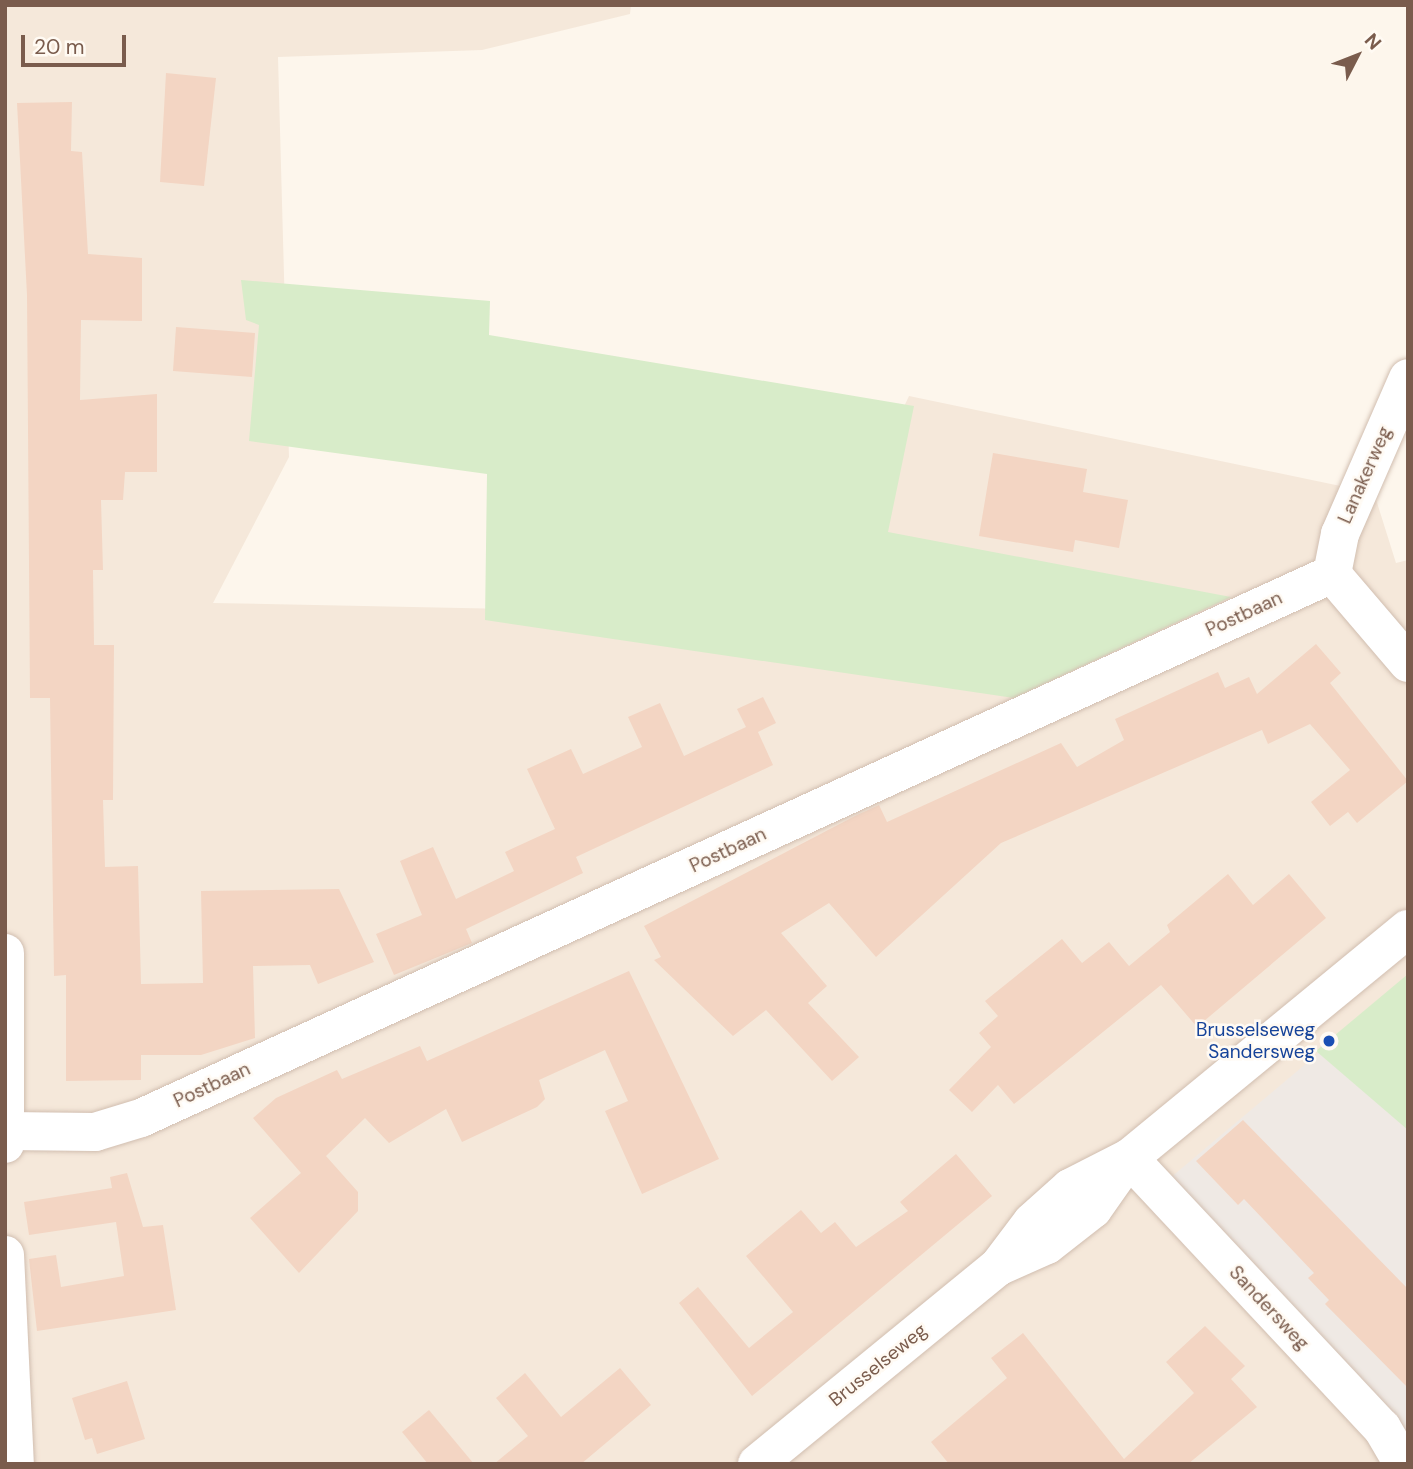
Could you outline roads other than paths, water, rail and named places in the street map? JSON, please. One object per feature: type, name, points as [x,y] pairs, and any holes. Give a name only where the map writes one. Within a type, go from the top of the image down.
[{"type":"street","name":"Lanakerweg","points":[[1332,574],[1340,534],[1408,378]]},
{"type":"street","points":[[1332,574],[1408,663]]},
{"type":"street","name":"Postbaan","points":[[6,1137],[95,1132],[141,1118],[1332,574]]},
{"type":"street","name":"Brusselseweg","points":[[757,1464],[998,1267],[1031,1222],[1070,1188],[1129,1158],[1408,929]]},
{"type":"street","points":[[5,953],[6,1137]]},
{"type":"street","name":"Sandersweg","points":[[1129,1158],[1382,1428],[1403,1464]]},
{"type":"street","points":[[5,1255],[15,1464]]},
{"type":"place","name":"Brusselseweg Sandersweg","points":[[1329,1041]]}]
